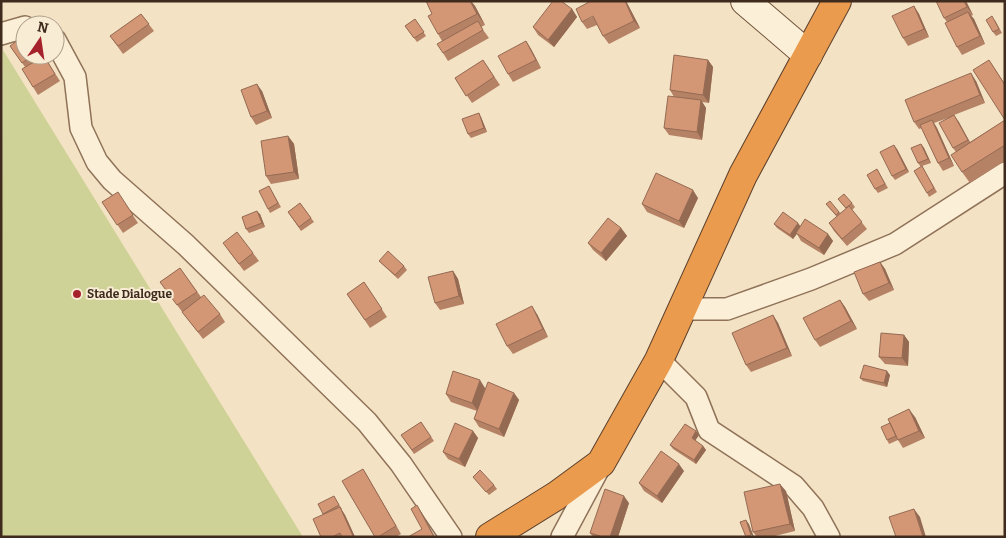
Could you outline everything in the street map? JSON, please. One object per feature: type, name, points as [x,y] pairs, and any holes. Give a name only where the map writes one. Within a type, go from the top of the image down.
[{"type":"highway","points":[[490,537],[548,501],[601,463],[659,360],[743,175],[837,1]]},
{"type":"main road","points":[[744,1],[808,54]]},
{"type":"street","points":[[1,34],[15,30]]},
{"type":"street","points":[[65,58],[75,77],[81,128],[97,162],[112,180],[186,245],[366,422],[401,464],[451,537]]},
{"type":"street","points":[[682,309],[727,309],[810,279],[895,244],[1005,173]]},
{"type":"street","points":[[659,360],[696,397],[709,430],[794,486],[813,508],[829,537]]},
{"type":"street","points":[[562,537],[601,463]]},
{"type":"green space","name":"Stade Dialogue","points":[[3,50],[303,537],[1,537]]},
{"type":"building","points":[[426,1],[470,1],[477,14],[438,34],[428,16],[432,14]]},
{"type":"building","points":[[553,1],[561,1],[572,9],[548,40],[533,27]]},
{"type":"building","points":[[591,1],[625,1],[634,21],[603,36],[593,16],[582,22],[576,9]]},
{"type":"building","points":[[936,1],[964,1],[967,7],[944,18]]},
{"type":"building","points":[[914,6],[924,29],[903,38],[892,16]]},
{"type":"building","points":[[968,12],[980,36],[957,47],[945,23]]},
{"type":"building","points":[[141,14],[149,24],[118,46],[110,36]]},
{"type":"building","points":[[992,16],[999,29],[993,32],[986,20]]},
{"type":"building","points":[[415,19],[424,32],[414,38],[405,26]]},
{"type":"building","points":[[478,21],[483,30],[443,53],[437,44]]},
{"type":"building","points":[[526,41],[536,60],[508,74],[498,56]]},
{"type":"building","points":[[15,42],[15,53],[10,46]]},
{"type":"building","points":[[674,55],[708,60],[703,95],[670,90]]},
{"type":"building","points":[[483,60],[494,77],[466,96],[455,78]]},
{"type":"building","points":[[989,60],[1005,85],[1005,120],[973,70]]},
{"type":"building","points":[[29,65],[50,65],[55,74],[33,87],[22,69]]},
{"type":"building","points":[[971,73],[980,95],[914,122],[905,100]]},
{"type":"building","points":[[257,84],[267,111],[251,117],[241,90]]},
{"type":"building","points":[[668,96],[701,100],[697,132],[664,128]]},
{"type":"building","points":[[479,113],[484,128],[468,134],[462,119]]},
{"type":"building","points":[[954,115],[968,140],[953,148],[939,123]]},
{"type":"building","points":[[932,120],[949,158],[938,163],[920,125]]},
{"type":"building","points":[[1005,120],[1005,145],[962,172],[951,155]]},
{"type":"building","points":[[288,136],[294,172],[266,176],[261,141]]},
{"type":"building","points":[[921,144],[928,159],[918,163],[911,148]]},
{"type":"building","points":[[894,145],[906,169],[892,176],[880,152]]},
{"type":"building","points":[[922,166],[934,188],[927,193],[914,171]]},
{"type":"building","points":[[877,169],[885,184],[875,189],[867,175]]},
{"type":"building","points":[[656,173],[693,190],[679,221],[642,204]]},
{"type":"building","points":[[269,186],[278,203],[268,209],[259,191]]},
{"type":"building","points":[[118,192],[133,215],[117,225],[102,202]]},
{"type":"building","points":[[844,194],[852,203],[846,208],[838,199]]},
{"type":"building","points":[[830,201],[839,212],[836,215],[826,204]]},
{"type":"building","points":[[300,203],[311,218],[299,227],[288,212]]},
{"type":"building","points":[[849,206],[862,222],[842,239],[829,223]]},
{"type":"building","points":[[257,211],[262,223],[246,229],[242,217]]},
{"type":"building","points":[[783,212],[798,223],[790,235],[774,224]]},
{"type":"building","points":[[608,218],[621,228],[601,253],[588,243]]},
{"type":"building","points":[[805,219],[828,234],[819,248],[796,233]]},
{"type":"building","points":[[237,232],[253,253],[239,264],[223,243]]},
{"type":"building","points":[[388,251],[404,266],[395,275],[379,261]]},
{"type":"building","points":[[880,262],[889,283],[863,294],[854,272]]},
{"type":"building","points":[[180,268],[197,292],[177,305],[160,282]]},
{"type":"building","points":[[453,271],[459,296],[435,303],[428,277]]},
{"type":"building","points":[[364,282],[382,309],[365,320],[347,294]]},
{"type":"building","points":[[204,295],[220,314],[198,332],[182,312]]},
{"type":"building","points":[[840,300],[851,321],[815,340],[803,318]]},
{"type":"building","points":[[532,306],[543,329],[507,346],[496,324]]},
{"type":"building","points":[[773,315],[787,348],[746,365],[732,333]]},
{"type":"building","points":[[881,333],[904,335],[902,358],[879,357]]},
{"type":"building","points":[[864,365],[887,371],[884,383],[860,378]]},
{"type":"building","points":[[453,371],[480,380],[472,403],[446,394]]},
{"type":"building","points":[[488,382],[514,393],[499,429],[474,419]]},
{"type":"building","points":[[909,409],[919,431],[898,440],[888,419]]},
{"type":"building","points":[[421,422],[431,437],[412,450],[401,435]]},
{"type":"building","points":[[455,423],[473,431],[459,459],[443,452]]},
{"type":"building","points":[[890,423],[896,436],[887,440],[881,427]]},
{"type":"building","points":[[685,424],[696,431],[692,438],[703,446],[694,460],[670,445]]},
{"type":"building","points":[[661,451],[679,464],[657,496],[639,483]]},
{"type":"building","points":[[363,469],[396,526],[378,537],[375,537],[342,481]]},
{"type":"building","points":[[480,470],[494,485],[486,492],[473,477]]},
{"type":"building","points":[[780,484],[790,524],[753,532],[744,492]]},
{"type":"building","points":[[605,489],[624,496],[610,537],[590,533]]},
{"type":"building","points":[[334,496],[339,505],[323,514],[318,504]]},
{"type":"building","points":[[417,505],[434,537],[408,537],[422,529],[411,509]]},
{"type":"building","points":[[340,507],[353,536],[342,537],[340,533],[332,537],[321,537],[313,519]]},
{"type":"building","points":[[914,509],[923,537],[896,537],[889,517]]},
{"type":"building","points":[[746,520],[751,535],[746,537],[740,522]]},
{"type":"place","name":"Stade Dialogue","points":[[77,294]]}]
